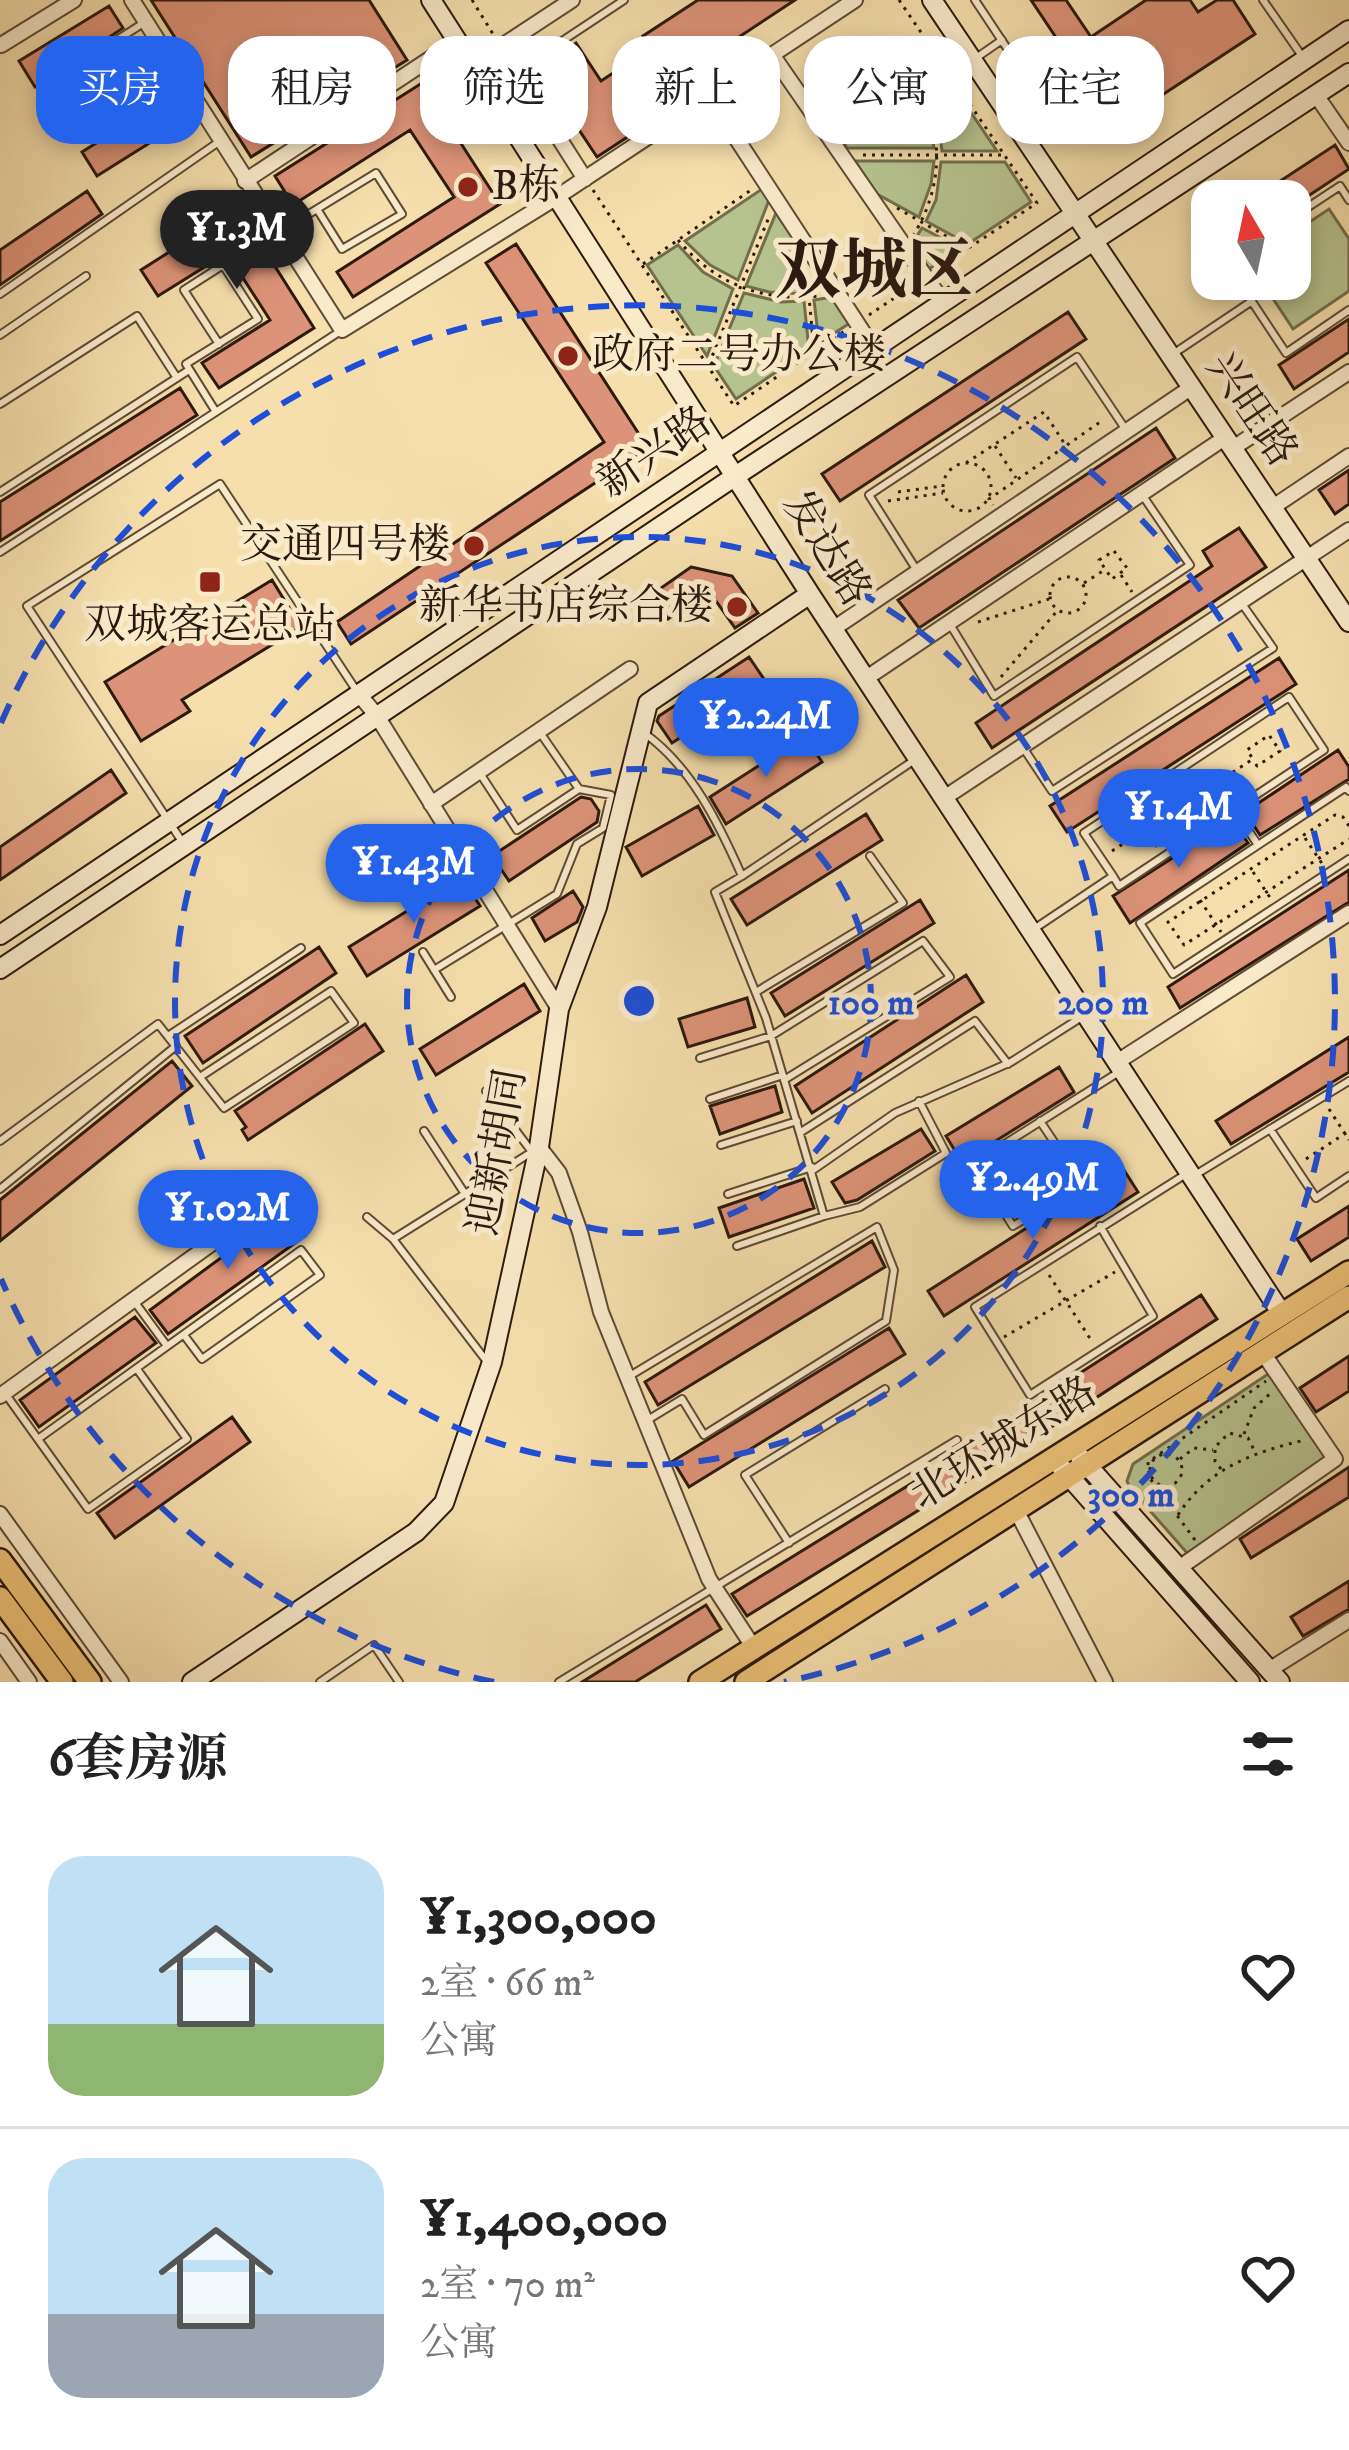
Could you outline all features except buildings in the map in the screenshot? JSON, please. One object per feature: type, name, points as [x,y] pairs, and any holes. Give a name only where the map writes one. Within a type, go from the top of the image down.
[{"type":"main road","name":"发达路","points":[[431,0],[454,36]]},
{"type":"main road","name":"兴旺路","points":[[932,0],[1306,556],[1342,596],[1349,622]]},
{"type":"main road","name":"新兴路","points":[[0,934],[1349,30]]},
{"type":"main road","name":"新兴路","points":[[0,969],[737,475],[1349,73]]},
{"type":"main road","name":"发达路","points":[[524,144],[810,594],[1282,1314]]},
{"type":"main road","name":"迎新胡同","points":[[192,1682],[416,1532],[444,1503],[490,1366],[536,1150],[559,1009],[597,907],[610,830],[648,704],[810,594]]},
{"type":"main road","name":"北环城东路","points":[[746,1682],[1016,1510],[1070,1462],[1349,1272]]},
{"type":"main road","name":"北环城东路","points":[[700,1682],[1349,1298]]},
{"type":"main road","points":[[1070,1462],[1179,1568],[1275,1676]]},
{"type":"main road","points":[[1070,1462],[1246,1681]]},
{"type":"main road","points":[[0,1560],[90,1682]]},
{"type":"main road","points":[[0,1598],[62,1682]]},
{"type":"street","points":[[1,45],[74,0]]},
{"type":"street","points":[[132,0],[342,330],[638,144]]},
{"type":"street","points":[[518,36],[572,0]]},
{"type":"street","points":[[780,51],[855,0]]},
{"type":"street","points":[[244,182],[420,65]]},
{"type":"street","points":[[780,66],[804,101]]},
{"type":"street","points":[[1316,95],[1349,143]]},
{"type":"street","points":[[563,144],[585,178]]},
{"type":"street","points":[[740,144],[874,349]]},
{"type":"street","points":[[834,144],[944,302]]},
{"type":"street","points":[[866,679],[1142,493],[1349,372]]},
{"type":"street","points":[[833,629],[1192,387]]},
{"type":"street","points":[[1273,507],[1349,456]]},
{"type":"street","points":[[944,798],[1349,530]]},
{"type":"street","points":[[431,803],[630,669]]},
{"type":"street","points":[[358,693],[377,716],[559,1009]]},
{"type":"street","points":[[1119,1066],[1349,913]]},
{"type":"street","points":[[536,1150],[559,1173],[601,1312],[715,1588],[754,1648]]},
{"type":"street","points":[[2,1395],[272,1200]]},
{"type":"street","points":[[1179,1568],[1335,1460],[1263,1353]]},
{"type":"street","points":[[1016,1510],[1105,1682]]},
{"type":"street","points":[[0,1514],[121,1682]]},
{"type":"street","points":[[1275,1676],[1349,1620]]},
{"type":"street","points":[[0,1641],[29,1682]]},
{"type":"lane","points":[[570,36],[624,0]]},
{"type":"lane","points":[[975,0],[999,36]]},
{"type":"lane","points":[[1263,0],[1304,60]]},
{"type":"lane","points":[[123,36],[145,22]]},
{"type":"lane","points":[[973,61],[996,44]]},
{"type":"lane","points":[[0,294],[220,141]]},
{"type":"lane","points":[[278,233],[317,209],[376,173],[402,214],[343,250],[317,209]]},
{"type":"lane","points":[[1311,205],[1340,186],[1349,200]]},
{"type":"lane","points":[[216,412],[186,364],[219,344],[258,319],[223,265],[184,290],[219,344]]},
{"type":"lane","points":[[0,335],[86,276]]},
{"type":"lane","points":[[1170,356],[1252,301],[1286,353],[1349,310]]},
{"type":"lane","points":[[0,404],[137,316],[177,378]]},
{"type":"lane","points":[[0,552],[342,330]]},
{"type":"lane","points":[[917,572],[872,499],[1006,404],[1077,357],[1127,431]]},
{"type":"lane","points":[[0,492],[190,370]]},
{"type":"lane","points":[[185,845],[27,606],[220,484],[358,693]]},
{"type":"lane","points":[[951,626],[994,696],[1190,565],[1142,493]]},
{"type":"lane","points":[[1022,746],[1052,790],[1273,648],[1240,600]]},
{"type":"lane","points":[[1289,697],[1324,750],[1119,886],[1084,833],[1132,801],[1289,697]]},
{"type":"lane","points":[[434,970],[557,894],[577,844],[610,830],[610,796],[579,789],[538,731]]},
{"type":"lane","points":[[641,731],[672,752],[724,835],[742,876]]},
{"type":"lane","points":[[824,1216],[771,1036],[715,892],[917,758]]},
{"type":"lane","points":[[479,771],[518,830],[579,789]]},
{"type":"lane","points":[[1349,791],[1346,787],[1140,923],[1174,974],[1349,859]]},
{"type":"lane","points":[[1234,809],[1258,845]]},
{"type":"lane","points":[[756,992],[903,903],[870,856]]},
{"type":"lane","points":[[1031,931],[1112,876]]},
{"type":"lane","points":[[700,1058],[771,1036],[923,941],[950,976],[783,1077],[710,1099]]},
{"type":"lane","points":[[168,1036],[301,948]]},
{"type":"lane","points":[[423,952],[451,997]]},
{"type":"lane","points":[[0,1141],[158,1024],[224,1108],[354,1023],[332,992],[200,1077]]},
{"type":"lane","points":[[728,1194],[812,1169],[919,1101],[1008,1064],[1086,1015]]},
{"type":"lane","points":[[800,1132],[975,1022],[1008,1064]]},
{"type":"lane","points":[[0,1189],[176,1046]]},
{"type":"lane","points":[[1040,1121],[1082,1184],[1013,1226],[973,1164],[1119,1066]]},
{"type":"lane","points":[[1100,1226],[1153,1316],[1030,1395],[976,1307],[1100,1226],[1349,1081]]},
{"type":"lane","points":[[393,1239],[536,1150],[485,1091]]},
{"type":"lane","points":[[737,1246],[860,1207],[946,1153],[919,1101]]},
{"type":"lane","points":[[722,1145],[797,1121]]},
{"type":"lane","points":[[1270,1129],[1316,1198],[1349,1177]]},
{"type":"lane","points":[[424,1131],[465,1194]]},
{"type":"lane","points":[[367,1217],[393,1239],[490,1366]]},
{"type":"lane","points":[[628,1377],[877,1227],[894,1270],[886,1321],[704,1435],[682,1399],[646,1421]]},
{"type":"lane","points":[[38,1439],[136,1368],[302,1250],[320,1275],[202,1359],[184,1334]]},
{"type":"lane","points":[[134,1300],[167,1346]]},
{"type":"lane","points":[[2,1395],[88,1509],[187,1438],[136,1368]]},
{"type":"lane","points":[[789,1543],[746,1475],[885,1389]]},
{"type":"lane","points":[[559,1682],[957,1440]]},
{"type":"lane","points":[[320,1682],[374,1645],[399,1682]]},
{"type":"path","points":[[472,0],[494,36]]},
{"type":"path","points":[[899,0],[923,36]]},
{"type":"path","points":[[585,178],[734,406],[1037,202],[972,107]]},
{"type":"path","points":[[906,248],[932,196],[937,144]]},
{"type":"path","points":[[842,155],[1005,155]]},
{"type":"path","points":[[641,265],[764,181]]},
{"type":"path","points":[[868,192],[968,249]]},
{"type":"path","points":[[708,365],[776,199]]},
{"type":"path","points":[[678,240],[695,260],[741,288],[764,295],[809,297],[837,292]]},
{"type":"path","points":[[803,241],[814,352]]},
{"type":"path","points":[[1006,404],[1021,427]]},
{"type":"path","points":[[1066,446],[1044,412],[950,470],[943,493],[952,506],[967,512],[983,506],[1114,412]]},
{"type":"path","points":[[994,445],[1017,480]]},
{"type":"path","points":[[966,463],[979,466],[989,476],[988,499]]},
{"type":"path","points":[[872,499],[944,486]]},
{"type":"path","points":[[872,499],[943,493]]},
{"type":"path","points":[[1114,551],[1127,568],[1120,574],[1112,579],[1100,560],[1114,551]]},
{"type":"path","points":[[1083,584],[1106,569]]},
{"type":"path","points":[[1120,574],[1137,599]]},
{"type":"path","points":[[1064,577],[1083,584],[1086,598],[1080,609],[1058,610],[1051,599],[1054,584],[1064,577]]},
{"type":"path","points":[[951,626],[1051,599]]},
{"type":"path","points":[[991,690],[1058,610]]},
{"type":"path","points":[[1268,735],[1280,751],[1257,766],[1253,759],[1247,750],[1268,735]]},
{"type":"path","points":[[1101,859],[1253,759]]},
{"type":"path","points":[[1184,767],[1218,820]]},
{"type":"path","points":[[1132,801],[1163,856]]},
{"type":"path","points":[[1349,824],[1335,815],[1168,922],[1184,945],[1349,839]]},
{"type":"path","points":[[1304,836],[1328,873]]},
{"type":"path","points":[[1242,856],[1276,906]]},
{"type":"path","points":[[1193,888],[1226,939]]},
{"type":"path","points":[[1322,1097],[1349,1140]]},
{"type":"path","points":[[1294,1166],[1347,1132]]},
{"type":"path","points":[[1042,1264],[1098,1351]]},
{"type":"path","points":[[997,1341],[1124,1267]]},
{"type":"path","points":[[1244,1436],[1254,1408],[1280,1379]]},
{"type":"path","points":[[1203,1551],[1149,1477],[1149,1465],[1154,1455],[1280,1379]]},
{"type":"path","points":[[1214,1450],[1222,1436],[1235,1433],[1252,1443],[1255,1454]]},
{"type":"path","points":[[1177,1516],[1200,1485],[1222,1470],[1255,1454],[1319,1436]]},
{"type":"path","points":[[1179,1460],[1194,1448],[1214,1450]]},
{"type":"path","points":[[1214,1450],[1222,1470]]},
{"type":"path","points":[[1149,1465],[1163,1454],[1179,1460]]},
{"type":"path","points":[[1149,1465],[1155,1482],[1170,1485],[1181,1474],[1179,1460]]},
{"type":"green space","points":[[972,114],[997,151],[942,151],[941,144],[972,144]]},
{"type":"green space","points":[[844,144],[933,144],[934,148],[847,148]]},
{"type":"green space","points":[[855,161],[934,161],[919,217],[877,194]]},
{"type":"green space","points":[[941,162],[1005,162],[1031,202],[968,244],[926,221],[936,200]]},
{"type":"green space","points":[[762,189],[769,200],[738,280],[710,265],[685,241]]},
{"type":"green space","points":[[1329,209],[1349,239],[1349,291],[1293,329],[1274,300],[1311,300],[1311,221]]},
{"type":"green space","points":[[776,213],[798,246],[803,294],[746,286]]},
{"type":"green space","points":[[922,228],[960,248],[929,269],[912,244]]},
{"type":"green space","points":[[678,245],[703,272],[733,289],[707,356],[647,265]]},
{"type":"green space","points":[[744,293],[781,302],[804,301],[809,350],[736,399],[714,366]]},
{"type":"green space","points":[[833,297],[850,323],[819,343],[814,300]]},
{"type":"green space","points":[[1271,1372],[1328,1458],[1188,1554],[1130,1488],[1127,1481],[1133,1464]]},
{"type":"place","name":"B栋","points":[[468,187]]},
{"type":"place","name":"政府二号办公楼","points":[[568,356]]},
{"type":"place","name":"交通四号楼","points":[[474,546]]},
{"type":"place","name":"双城客运总站","points":[[210,582]]},
{"type":"place","name":"新华书店综合楼","points":[[737,607]]},
{"type":"district","name":"双城区","points":[[874,273]]}]
